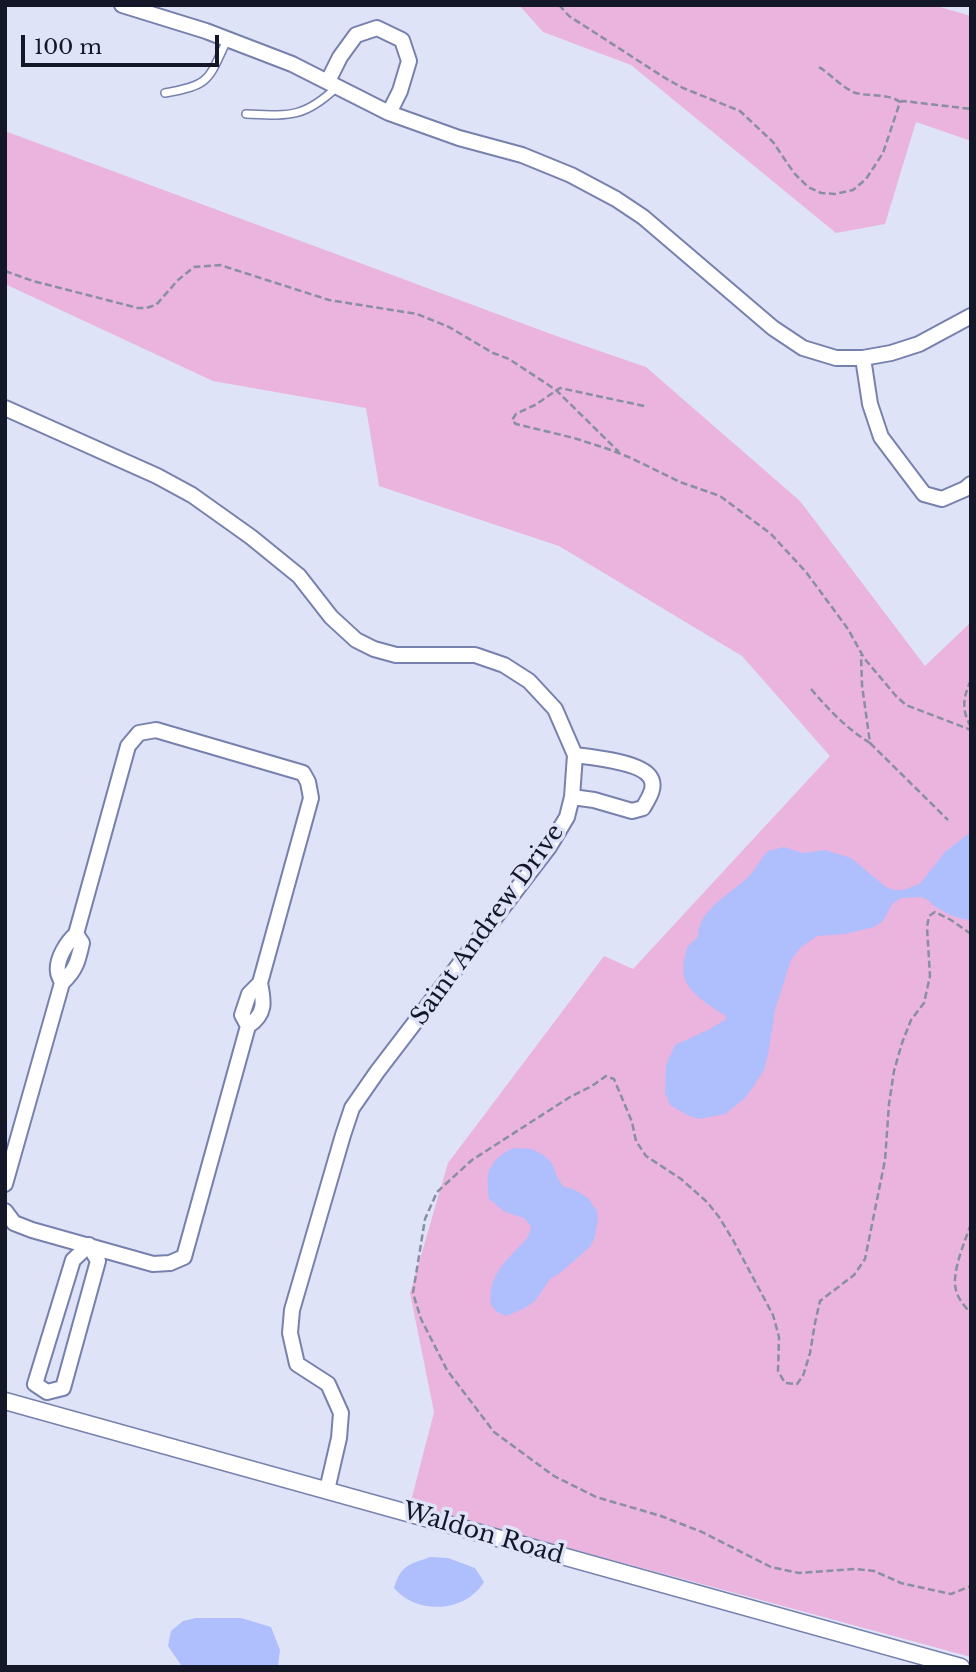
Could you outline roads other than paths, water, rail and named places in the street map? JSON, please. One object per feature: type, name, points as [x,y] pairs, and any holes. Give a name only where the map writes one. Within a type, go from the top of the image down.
[{"type":"street","points":[[122,5],[206,31],[292,64],[389,113],[459,138],[522,155],[571,175],[643,217],[773,328],[803,348],[836,358],[863,358],[891,353],[919,344],[971,316]]},
{"type":"street","points":[[332,84],[340,57],[356,35],[377,29],[402,40],[409,61],[400,91],[389,113]]},
{"type":"street","points":[[863,358],[870,404],[881,438],[924,494],[942,499],[971,484]]},
{"type":"street","name":"Saint Andrew Drive","points":[[5,408],[192,495],[251,537],[299,576],[331,617],[356,640],[374,649],[396,655],[475,655],[504,665],[528,681],[555,709],[575,755],[572,797],[567,817],[550,847],[352,1108],[295,1298],[289,1333],[297,1364],[328,1384],[341,1413],[339,1438],[327,1490]]},
{"type":"street","points":[[5,1184],[62,983],[57,971],[60,958],[67,942],[76,934],[128,746],[139,733],[156,730],[303,774],[308,782],[311,798],[260,983],[264,1001],[258,1020],[248,1026],[184,1257],[170,1263],[153,1264],[32,1230],[14,1223],[5,1211]]},
{"type":"street","points":[[572,797],[632,811],[643,808],[651,795],[652,785],[650,776],[638,768],[575,755]]},
{"type":"street","points":[[89,1245],[98,1261],[63,1388],[47,1392],[35,1384],[73,1260],[89,1245]]},
{"type":"street","points":[[41,1412],[47,1392]]},
{"type":"street","name":"Waldon Road","points":[[5,1401],[961,1667]]},
{"type":"lane","points":[[165,93],[189,89],[206,81],[228,39]]},
{"type":"lane","points":[[246,114],[281,116],[305,111],[321,102],[332,84]]},
{"type":"water","points":[[971,832],[971,920],[948,914],[921,897],[901,898],[892,904],[883,921],[874,927],[845,934],[817,936],[800,948],[791,960],[775,1010],[764,1070],[744,1099],[725,1114],[699,1119],[670,1105],[665,1093],[666,1065],[675,1045],[726,1019],[725,1015],[695,994],[686,982],[683,969],[687,947],[698,937],[699,927],[709,911],[750,875],[768,851],[784,847],[803,853],[825,850],[851,858],[886,887],[903,890],[920,884],[945,852]]},
{"type":"water","points":[[515,1148],[532,1149],[545,1156],[553,1165],[563,1186],[588,1198],[597,1211],[598,1219],[590,1247],[550,1279],[535,1301],[506,1316],[491,1305],[493,1281],[500,1268],[526,1239],[531,1226],[524,1218],[505,1212],[489,1199],[488,1178],[491,1166],[498,1158]]},
{"type":"water","points":[[430,1557],[448,1558],[475,1568],[484,1582],[476,1592],[453,1605],[440,1607],[415,1603],[394,1588],[399,1575],[406,1567]]},
{"type":"water","points":[[196,1618],[241,1618],[271,1627],[280,1650],[278,1666],[181,1665],[168,1646],[171,1631],[183,1621]]}]
